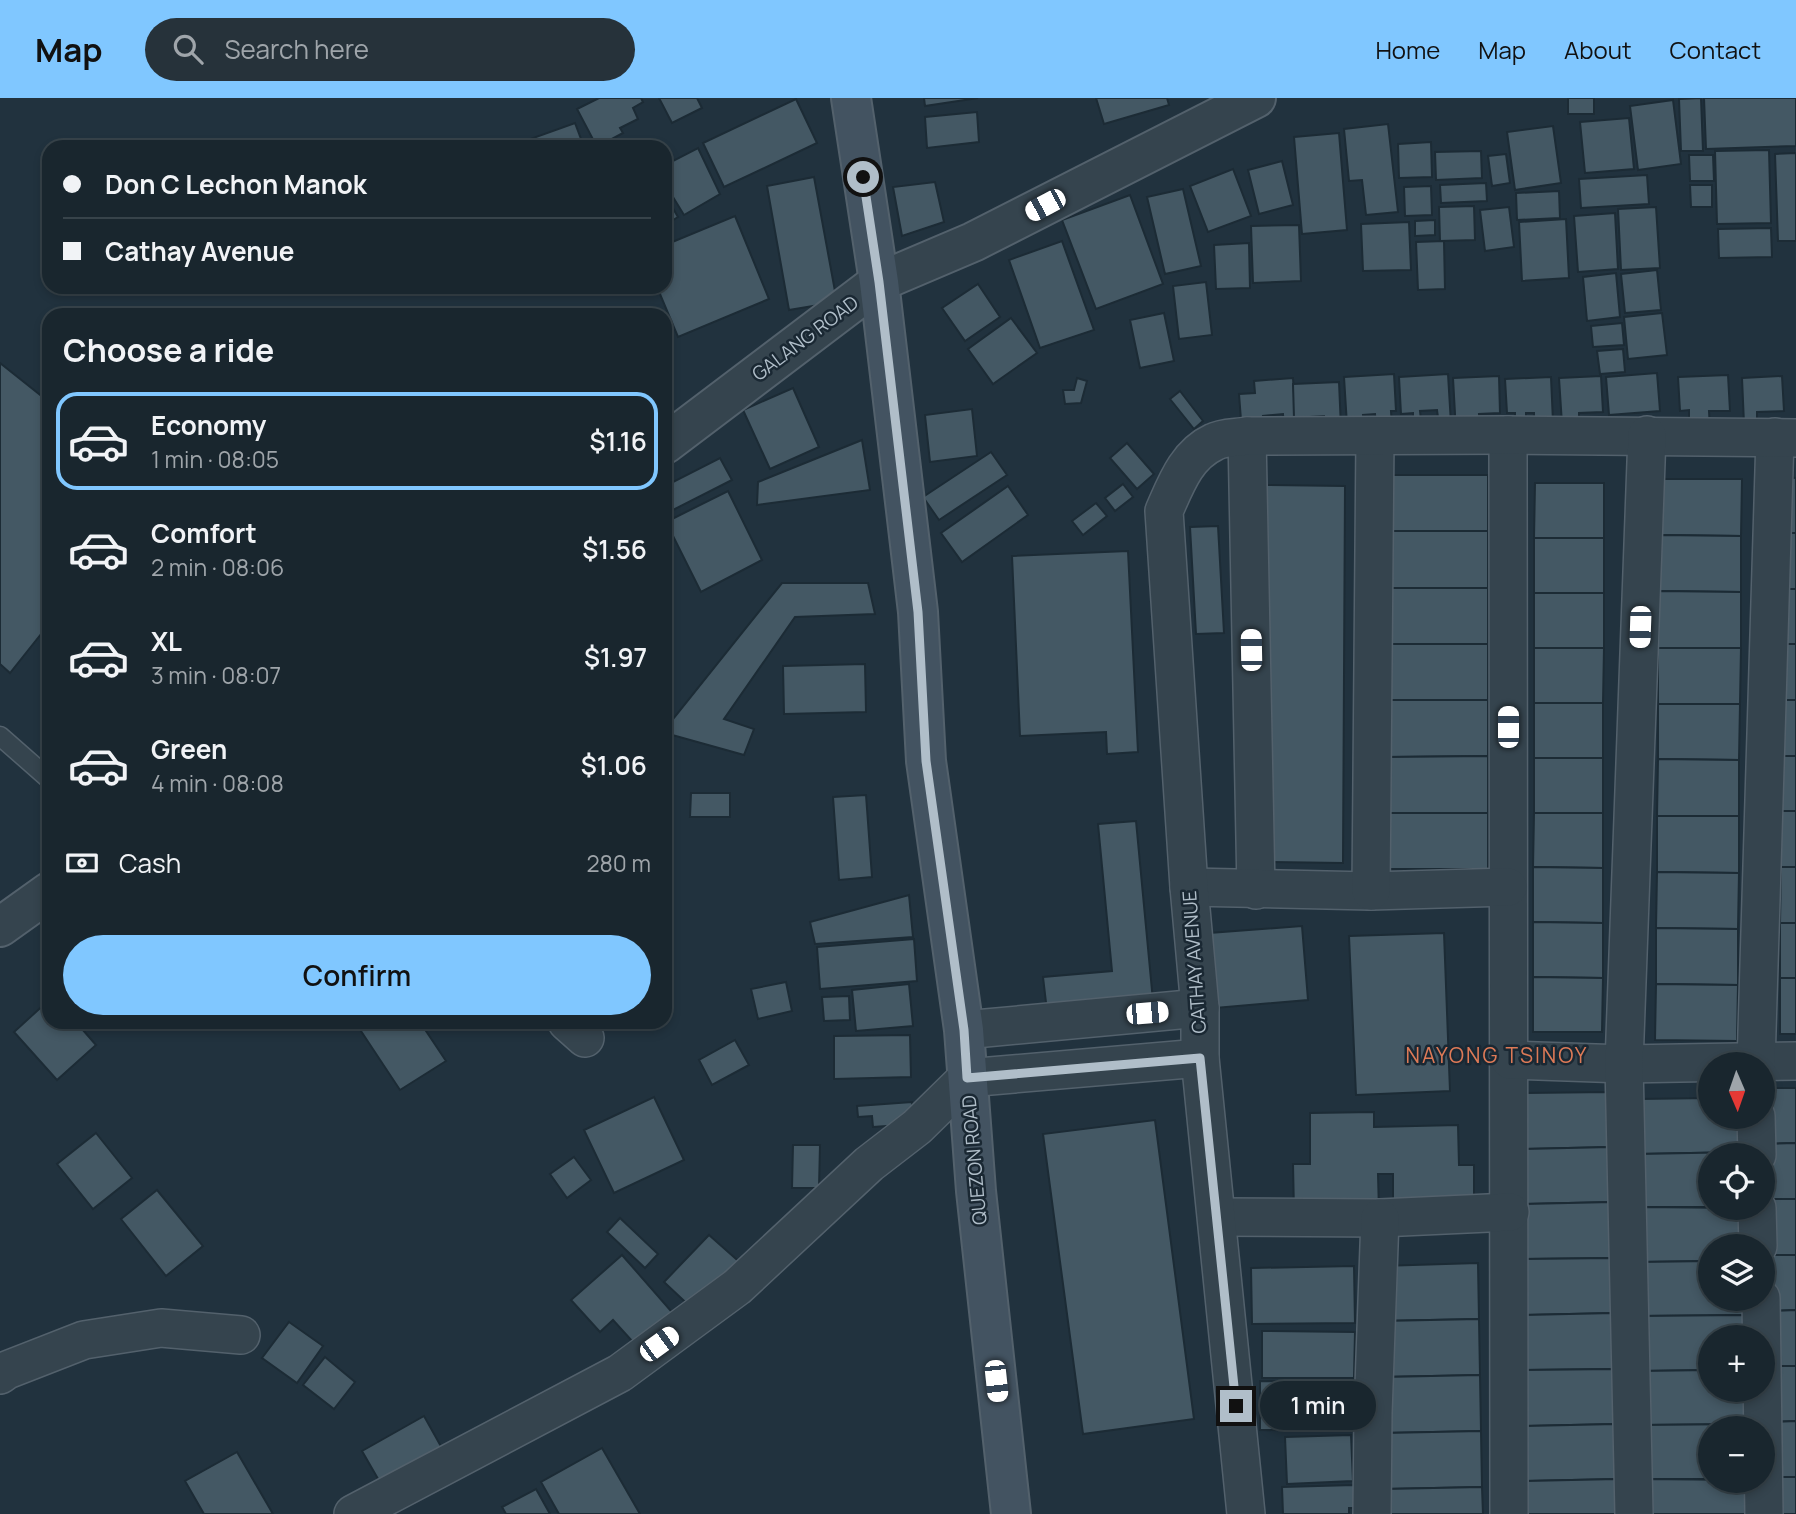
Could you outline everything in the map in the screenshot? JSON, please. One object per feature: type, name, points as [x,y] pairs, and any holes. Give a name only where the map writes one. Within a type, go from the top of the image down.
[{"type":"main road","name":"QUEZON ROAD","points":[[851,98],[879,282],[918,612],[926,761],[964,1030],[1001,1436],[1011,1514]]},
{"type":"street","name":"GALANG ROAD","points":[[672,439],[879,282],[973,242],[1255,98]]},
{"type":"street","points":[[1508,435],[1509,1514]]},
{"type":"street","points":[[1634,1514],[1624,1064],[1647,435]]},
{"type":"street","points":[[1256,890],[1247,436],[1647,435],[1786,438],[1757,1052]]},
{"type":"street","name":"CATHAY AVENUE","points":[[1246,1514],[1200,1058],[1199,1008],[1164,511],[1191,457],[1216,440],[1247,436]]},
{"type":"street","points":[[1371,891],[1375,437]]},
{"type":"street","points":[[1189,887],[1371,891],[1508,887]]},
{"type":"street","points":[[0,928],[42,897]]},
{"type":"street","points":[[964,1030],[1199,1008]]},
{"type":"street","points":[[353,1514],[620,1373],[737,1287],[869,1164],[917,1127],[967,1078],[1200,1058]]},
{"type":"street","points":[[1510,1060],[1698,1063]]},
{"type":"street","points":[[1775,1062],[1796,1061]]},
{"type":"street","points":[[1218,1217],[1380,1218],[1510,1212]]},
{"type":"street","points":[[1372,1514],[1380,1218]]},
{"type":"street","points":[[1761,1311],[1764,1514]]},
{"type":"street","points":[[0,1375],[84,1340],[161,1328],[241,1335]]},
{"type":"lane","points":[[0,736],[42,773]]},
{"type":"building","points":[[599,98],[641,98],[643,102],[633,108],[638,119],[620,128],[623,133],[610,140],[593,140],[577,109]]},
{"type":"building","points":[[659,98],[697,98],[702,108],[672,123]]},
{"type":"building","points":[[924,98],[978,98],[925,106]]},
{"type":"building","points":[[1096,98],[1167,98],[1169,105],[1104,124]]},
{"type":"building","points":[[1568,98],[1594,98],[1594,114],[1568,114]]},
{"type":"building","points":[[1701,98],[1703,151],[1681,151],[1679,99]]},
{"type":"building","points":[[1704,98],[1796,98],[1796,146],[1706,149]]},
{"type":"building","points":[[796,99],[817,143],[724,187],[703,143]]},
{"type":"building","points":[[1673,100],[1681,164],[1638,170],[1630,106]]},
{"type":"building","points":[[977,112],[979,142],[927,148],[925,117]]},
{"type":"building","points":[[1629,118],[1634,169],[1585,173],[1580,122]]},
{"type":"building","points":[[575,123],[581,140],[528,140]]},
{"type":"building","points":[[1388,124],[1398,212],[1366,215],[1362,180],[1349,181],[1344,129]]},
{"type":"building","points":[[1553,126],[1561,183],[1515,190],[1507,132]]},
{"type":"building","points":[[1339,133],[1347,230],[1302,234],[1294,137]]},
{"type":"building","points":[[1431,142],[1432,177],[1399,178],[1398,144]]},
{"type":"building","points":[[698,148],[720,194],[684,215],[672,195],[672,161]]},
{"type":"building","points":[[1769,150],[1771,223],[1717,224],[1715,151]]},
{"type":"building","points":[[1481,151],[1482,178],[1436,180],[1435,152]]},
{"type":"building","points":[[1796,153],[1796,241],[1778,241],[1775,154]]},
{"type":"building","points":[[1506,154],[1510,183],[1492,186],[1488,156]]},
{"type":"building","points":[[1689,155],[1713,155],[1714,181],[1690,181]]},
{"type":"building","points":[[1282,161],[1293,205],[1259,214],[1248,170]]},
{"type":"building","points":[[1233,169],[1251,216],[1208,232],[1190,186]]},
{"type":"building","points":[[1647,175],[1649,204],[1581,208],[1579,179]]},
{"type":"building","points":[[814,177],[837,302],[789,310],[767,186]]},
{"type":"building","points":[[935,182],[944,222],[902,236],[893,187]]},
{"type":"building","points":[[1486,183],[1487,201],[1441,203],[1440,185]]},
{"type":"building","points":[[1690,185],[1712,185],[1712,207],[1691,207]]},
{"type":"building","points":[[1431,186],[1432,215],[1405,216],[1404,187]]},
{"type":"building","points":[[1183,189],[1201,266],[1165,274],[1147,197]]},
{"type":"building","points":[[1559,191],[1560,218],[1517,220],[1516,193]]},
{"type":"building","points":[[1130,195],[1163,284],[1096,309],[1062,220]]},
{"type":"building","points":[[1474,206],[1475,240],[1440,241],[1439,207]]},
{"type":"building","points":[[672,207],[678,217],[672,221]]},
{"type":"building","points":[[1509,207],[1514,247],[1485,251],[1480,210]]},
{"type":"building","points":[[1656,207],[1660,268],[1621,270],[1618,209]]},
{"type":"building","points":[[1615,213],[1618,269],[1578,272],[1574,216]]},
{"type":"building","points":[[735,216],[769,299],[678,337],[672,323],[672,308],[666,308],[660,294],[672,294],[672,242]]},
{"type":"building","points":[[1566,219],[1569,278],[1522,281],[1519,222]]},
{"type":"building","points":[[1435,220],[1435,235],[1415,236],[1415,221]]},
{"type":"building","points":[[1409,222],[1411,270],[1363,271],[1361,224]]},
{"type":"building","points":[[1299,225],[1301,281],[1253,283],[1251,226]]},
{"type":"building","points":[[1771,228],[1772,257],[1719,258],[1718,229]]},
{"type":"building","points":[[1062,241],[1094,330],[1040,348],[1009,260]]},
{"type":"building","points":[[1444,241],[1445,289],[1418,290],[1416,242]]},
{"type":"building","points":[[1249,243],[1250,288],[1216,289],[1214,245]]},
{"type":"building","points":[[1657,270],[1661,310],[1625,313],[1621,274]]},
{"type":"building","points":[[1616,273],[1620,317],[1587,321],[1583,277]]},
{"type":"building","points":[[1206,282],[1212,335],[1179,339],[1173,286]]},
{"type":"building","points":[[978,284],[1000,317],[965,341],[942,308]]},
{"type":"building","points":[[1164,313],[1174,361],[1140,368],[1130,320]]},
{"type":"building","points":[[1662,313],[1667,355],[1628,359],[1624,317]]},
{"type":"building","points":[[1011,318],[1037,353],[993,384],[968,349]]},
{"type":"building","points":[[1622,323],[1624,345],[1593,347],[1591,326]]},
{"type":"building","points":[[1623,349],[1625,372],[1600,374],[1597,351]]},
{"type":"building","points":[[0,363],[42,396],[42,633],[10,673],[0,664]]},
{"type":"building","points":[[1657,373],[1660,411],[1609,415],[1606,377]]},
{"type":"building","points":[[1394,374],[1396,411],[1391,411],[1392,428],[1376,429],[1375,414],[1363,415],[1364,424],[1347,425],[1344,377]]},
{"type":"building","points":[[1448,374],[1451,424],[1439,425],[1437,410],[1420,411],[1421,420],[1413,421],[1413,413],[1401,414],[1399,377]]},
{"type":"building","points":[[1728,375],[1730,411],[1709,411],[1710,429],[1689,430],[1689,410],[1680,411],[1678,377]]},
{"type":"building","points":[[1499,376],[1500,413],[1479,414],[1480,431],[1456,432],[1453,378]]},
{"type":"building","points":[[1601,376],[1603,412],[1579,413],[1579,418],[1562,424],[1559,378]]},
{"type":"building","points":[[1782,376],[1784,411],[1757,412],[1757,424],[1744,424],[1742,378]]},
{"type":"building","points":[[1551,377],[1553,422],[1534,423],[1534,413],[1526,413],[1526,421],[1515,421],[1515,413],[1507,413],[1505,379]]},
{"type":"building","points":[[1077,378],[1087,381],[1081,403],[1065,404],[1063,390],[1074,390]]},
{"type":"building","points":[[1293,378],[1296,426],[1284,427],[1283,414],[1263,416],[1264,431],[1242,433],[1239,394],[1255,393],[1254,381]]},
{"type":"building","points":[[1339,382],[1341,428],[1325,429],[1324,416],[1294,418],[1293,384]]},
{"type":"building","points":[[793,388],[819,447],[770,469],[743,410]]},
{"type":"building","points":[[1180,391],[1203,421],[1194,429],[1170,399]]},
{"type":"building","points":[[972,409],[977,456],[930,462],[925,415]]},
{"type":"building","points":[[862,440],[870,490],[757,505],[758,482]]},
{"type":"building","points":[[1127,443],[1154,474],[1137,489],[1110,458]]},
{"type":"building","points":[[991,452],[1007,475],[939,520],[923,497]]},
{"type":"building","points":[[720,458],[732,480],[672,510],[672,482]]},
{"type":"building","points":[[1388,475],[1488,475],[1488,531],[1388,531]]},
{"type":"building","points":[[1783,477],[1796,478],[1796,533],[1783,533]]},
{"type":"building","points":[[1660,479],[1742,479],[1741,536],[1660,535]]},
{"type":"building","points":[[1535,483],[1604,483],[1604,538],[1534,538]]},
{"type":"building","points":[[1123,484],[1133,497],[1115,511],[1105,498]]},
{"type":"building","points":[[1266,485],[1345,486],[1343,863],[1264,862]]},
{"type":"building","points":[[1008,486],[1028,515],[962,562],[941,533]]},
{"type":"building","points":[[728,491],[762,560],[701,592],[672,534],[672,519]]},
{"type":"building","points":[[1096,503],[1107,516],[1083,535],[1072,521]]},
{"type":"building","points":[[1218,526],[1224,633],[1196,634],[1190,527]]},
{"type":"building","points":[[1388,531],[1488,531],[1488,588],[1388,588]]},
{"type":"building","points":[[1783,533],[1796,533],[1796,589],[1782,589]]},
{"type":"building","points":[[1660,535],[1741,536],[1741,592],[1659,591]]},
{"type":"building","points":[[1534,538],[1604,538],[1604,593],[1534,593]]},
{"type":"building","points":[[1128,551],[1138,752],[1107,754],[1106,732],[1020,736],[1012,556]]},
{"type":"building","points":[[782,583],[868,583],[875,614],[795,617],[724,719],[754,729],[744,755],[672,735],[672,720]]},
{"type":"building","points":[[1388,588],[1488,588],[1488,644],[1388,644]]},
{"type":"building","points":[[1782,589],[1796,589],[1796,644],[1782,644]]},
{"type":"building","points":[[1659,591],[1741,592],[1741,648],[1658,648]]},
{"type":"building","points":[[1534,593],[1604,593],[1604,648],[1534,648]]},
{"type":"building","points":[[1388,644],[1488,644],[1488,700],[1388,700]]},
{"type":"building","points":[[1782,644],[1796,644],[1796,700],[1782,700]]},
{"type":"building","points":[[1534,648],[1604,648],[1603,703],[1534,703]]},
{"type":"building","points":[[1658,648],[1741,648],[1740,704],[1658,704]]},
{"type":"building","points":[[865,664],[866,712],[784,714],[783,666]]},
{"type":"building","points":[[1388,700],[1488,700],[1488,756],[1388,757]]},
{"type":"building","points":[[1782,700],[1796,700],[1796,756],[1781,756]]},
{"type":"building","points":[[1534,703],[1603,703],[1603,758],[1534,758]]},
{"type":"building","points":[[1658,704],[1740,704],[1739,760],[1658,759]]},
{"type":"building","points":[[1488,756],[1488,813],[1388,813],[1388,757]]},
{"type":"building","points":[[1781,756],[1796,756],[1796,811],[1781,811]]},
{"type":"building","points":[[1534,758],[1603,758],[1603,813],[1534,813]]},
{"type":"building","points":[[1658,759],[1739,760],[1739,816],[1657,816]]},
{"type":"building","points":[[691,793],[730,793],[730,817],[690,817]]},
{"type":"building","points":[[866,795],[872,877],[839,880],[833,797]]},
{"type":"building","points":[[1781,811],[1796,811],[1796,867],[1781,867]]},
{"type":"building","points":[[1388,813],[1488,813],[1488,869],[1388,869]]},
{"type":"building","points":[[1534,813],[1603,813],[1603,868],[1533,867]]},
{"type":"building","points":[[1657,816],[1739,816],[1739,873],[1657,872]]},
{"type":"building","points":[[1136,821],[1153,1001],[1047,1011],[1043,977],[1112,971],[1098,824]]},
{"type":"building","points":[[1533,867],[1603,868],[1603,923],[1533,922]]},
{"type":"building","points":[[1781,867],[1796,867],[1796,923],[1780,923]]},
{"type":"building","points":[[1657,872],[1739,873],[1738,929],[1656,928]]},
{"type":"building","points":[[909,895],[913,937],[815,944],[810,922]]},
{"type":"building","points":[[1533,922],[1603,923],[1603,978],[1533,977]]},
{"type":"building","points":[[1780,923],[1796,923],[1796,978],[1780,978]]},
{"type":"building","points":[[1302,926],[1308,1000],[1215,1008],[1209,933]]},
{"type":"building","points":[[1656,928],[1738,929],[1738,985],[1656,984]]},
{"type":"building","points":[[1444,933],[1450,1091],[1356,1095],[1349,936]]},
{"type":"building","points":[[914,939],[917,981],[820,989],[817,947]]},
{"type":"building","points":[[1533,977],[1603,978],[1602,1032],[1533,1032]]},
{"type":"building","points":[[1780,978],[1796,978],[1796,1034],[1780,1034]]},
{"type":"building","points":[[786,982],[792,1011],[758,1019],[751,989]]},
{"type":"building","points":[[909,984],[913,1026],[856,1031],[852,990]]},
{"type":"building","points":[[1656,984],[1738,985],[1737,1041],[1655,1040]]},
{"type":"building","points":[[849,996],[850,1020],[824,1021],[822,997]]},
{"type":"building","points":[[42,1006],[42,1029],[82,1029],[96,1045],[57,1080],[14,1032]]},
{"type":"building","points":[[360,1029],[425,1029],[446,1061],[400,1090]]},
{"type":"building","points":[[910,1035],[911,1077],[834,1079],[834,1036]]},
{"type":"building","points":[[735,1040],[749,1065],[712,1085],[699,1060]]},
{"type":"building","points":[[1775,1088],[1796,1088],[1796,1143],[1767,1143],[1767,1129],[1775,1129]]},
{"type":"building","points":[[1610,1092],[1611,1147],[1520,1149],[1519,1093]]},
{"type":"building","points":[[654,1097],[684,1160],[614,1193],[584,1130]]},
{"type":"building","points":[[1698,1098],[1698,1129],[1742,1129],[1743,1143],[1698,1143],[1698,1153],[1639,1154],[1638,1099]]},
{"type":"building","points":[[912,1102],[914,1124],[873,1127],[872,1116],[858,1117],[857,1106]]},
{"type":"building","points":[[1374,1112],[1374,1127],[1458,1125],[1459,1165],[1474,1165],[1474,1205],[1393,1206],[1393,1174],[1378,1174],[1379,1211],[1294,1213],[1293,1164],[1310,1164],[1310,1113]]},
{"type":"building","points":[[1155,1120],[1194,1419],[1083,1434],[1043,1134]]},
{"type":"building","points":[[96,1133],[132,1178],[93,1209],[57,1164]]},
{"type":"building","points":[[1796,1143],[1796,1199],[1775,1199],[1775,1144]]},
{"type":"building","points":[[793,1145],[820,1145],[819,1188],[792,1188]]},
{"type":"building","points":[[1611,1147],[1612,1202],[1521,1204],[1520,1149]]},
{"type":"building","points":[[1698,1153],[1698,1207],[1640,1207],[1639,1154]]},
{"type":"building","points":[[574,1157],[591,1180],[567,1198],[550,1174]]},
{"type":"building","points":[[157,1190],[203,1246],[166,1276],[121,1219]]},
{"type":"building","points":[[1775,1199],[1796,1199],[1796,1255],[1775,1255],[1775,1234],[1769,1234],[1768,1220],[1775,1220]]},
{"type":"building","points":[[1612,1202],[1613,1258],[1522,1259],[1521,1204]]},
{"type":"building","points":[[1640,1207],[1698,1208],[1698,1220],[1743,1220],[1744,1234],[1698,1234],[1698,1261],[1640,1262]]},
{"type":"building","points":[[620,1218],[658,1254],[645,1268],[607,1232]]},
{"type":"building","points":[[709,1235],[744,1266],[698,1314],[664,1282]]},
{"type":"building","points":[[622,1255],[678,1319],[642,1352],[613,1320],[600,1332],[571,1300]]},
{"type":"building","points":[[1775,1255],[1796,1255],[1796,1310],[1775,1311]]},
{"type":"building","points":[[1613,1258],[1614,1313],[1523,1315],[1522,1259]]},
{"type":"building","points":[[1698,1261],[1698,1311],[1744,1311],[1744,1315],[1640,1316],[1640,1262]]},
{"type":"building","points":[[1478,1263],[1479,1319],[1381,1321],[1380,1266]]},
{"type":"building","points":[[1354,1266],[1355,1323],[1252,1324],[1251,1268]]},
{"type":"building","points":[[1796,1310],[1796,1366],[1775,1366],[1775,1325],[1770,1325],[1770,1311]]},
{"type":"building","points":[[1614,1313],[1615,1369],[1524,1370],[1523,1315]]},
{"type":"building","points":[[1744,1315],[1744,1325],[1698,1325],[1698,1370],[1641,1371],[1640,1316]]},
{"type":"building","points":[[1479,1319],[1480,1375],[1383,1377],[1381,1321]]},
{"type":"building","points":[[289,1322],[323,1346],[297,1383],[262,1358]]},
{"type":"building","points":[[1262,1331],[1355,1332],[1354,1378],[1262,1378]]},
{"type":"building","points":[[325,1357],[355,1382],[334,1409],[303,1385]]},
{"type":"building","points":[[1775,1366],[1796,1366],[1796,1421],[1775,1422],[1775,1416],[1771,1416],[1771,1402],[1775,1402]]},
{"type":"building","points":[[1615,1369],[1616,1424],[1525,1426],[1524,1370]]},
{"type":"building","points":[[1698,1370],[1698,1402],[1746,1402],[1746,1416],[1698,1416],[1698,1424],[1642,1425],[1641,1371]]},
{"type":"building","points":[[1480,1375],[1481,1431],[1384,1433],[1383,1377]]},
{"type":"building","points":[[1260,1381],[1356,1382],[1356,1431],[1260,1430]]},
{"type":"building","points":[[424,1416],[443,1450],[381,1484],[362,1451]]},
{"type":"building","points":[[1796,1421],[1796,1477],[1775,1477],[1775,1422]]},
{"type":"building","points":[[1616,1424],[1617,1479],[1526,1481],[1525,1426]]},
{"type":"building","points":[[1698,1424],[1698,1479],[1643,1479],[1642,1425]]},
{"type":"building","points":[[1481,1431],[1482,1487],[1385,1489],[1384,1433]]},
{"type":"building","points":[[1351,1435],[1353,1481],[1287,1484],[1285,1437]]},
{"type":"building","points":[[602,1448],[640,1514],[559,1514],[541,1482]]},
{"type":"building","points":[[237,1452],[273,1514],[204,1514],[185,1481]]},
{"type":"building","points":[[1775,1477],[1796,1477],[1796,1514],[1772,1514],[1771,1493],[1775,1493]]},
{"type":"building","points":[[1617,1479],[1618,1514],[1527,1514],[1526,1481]]},
{"type":"building","points":[[1643,1479],[1698,1480],[1698,1493],[1747,1493],[1747,1514],[1643,1514]]},
{"type":"building","points":[[1354,1485],[1354,1508],[1349,1508],[1349,1514],[1283,1514],[1282,1487]]},
{"type":"building","points":[[1482,1487],[1483,1514],[1386,1514],[1385,1489]]},
{"type":"building","points":[[536,1489],[550,1514],[506,1514],[502,1507]]},
{"type":"district","name":"NAYONG TSINOY","points":[[1497,1056]]},
{"type":"route","points":[[863,177],[879,282],[918,612],[926,761],[964,1030],[967,1078],[1200,1058],[1236,1406]]}]
